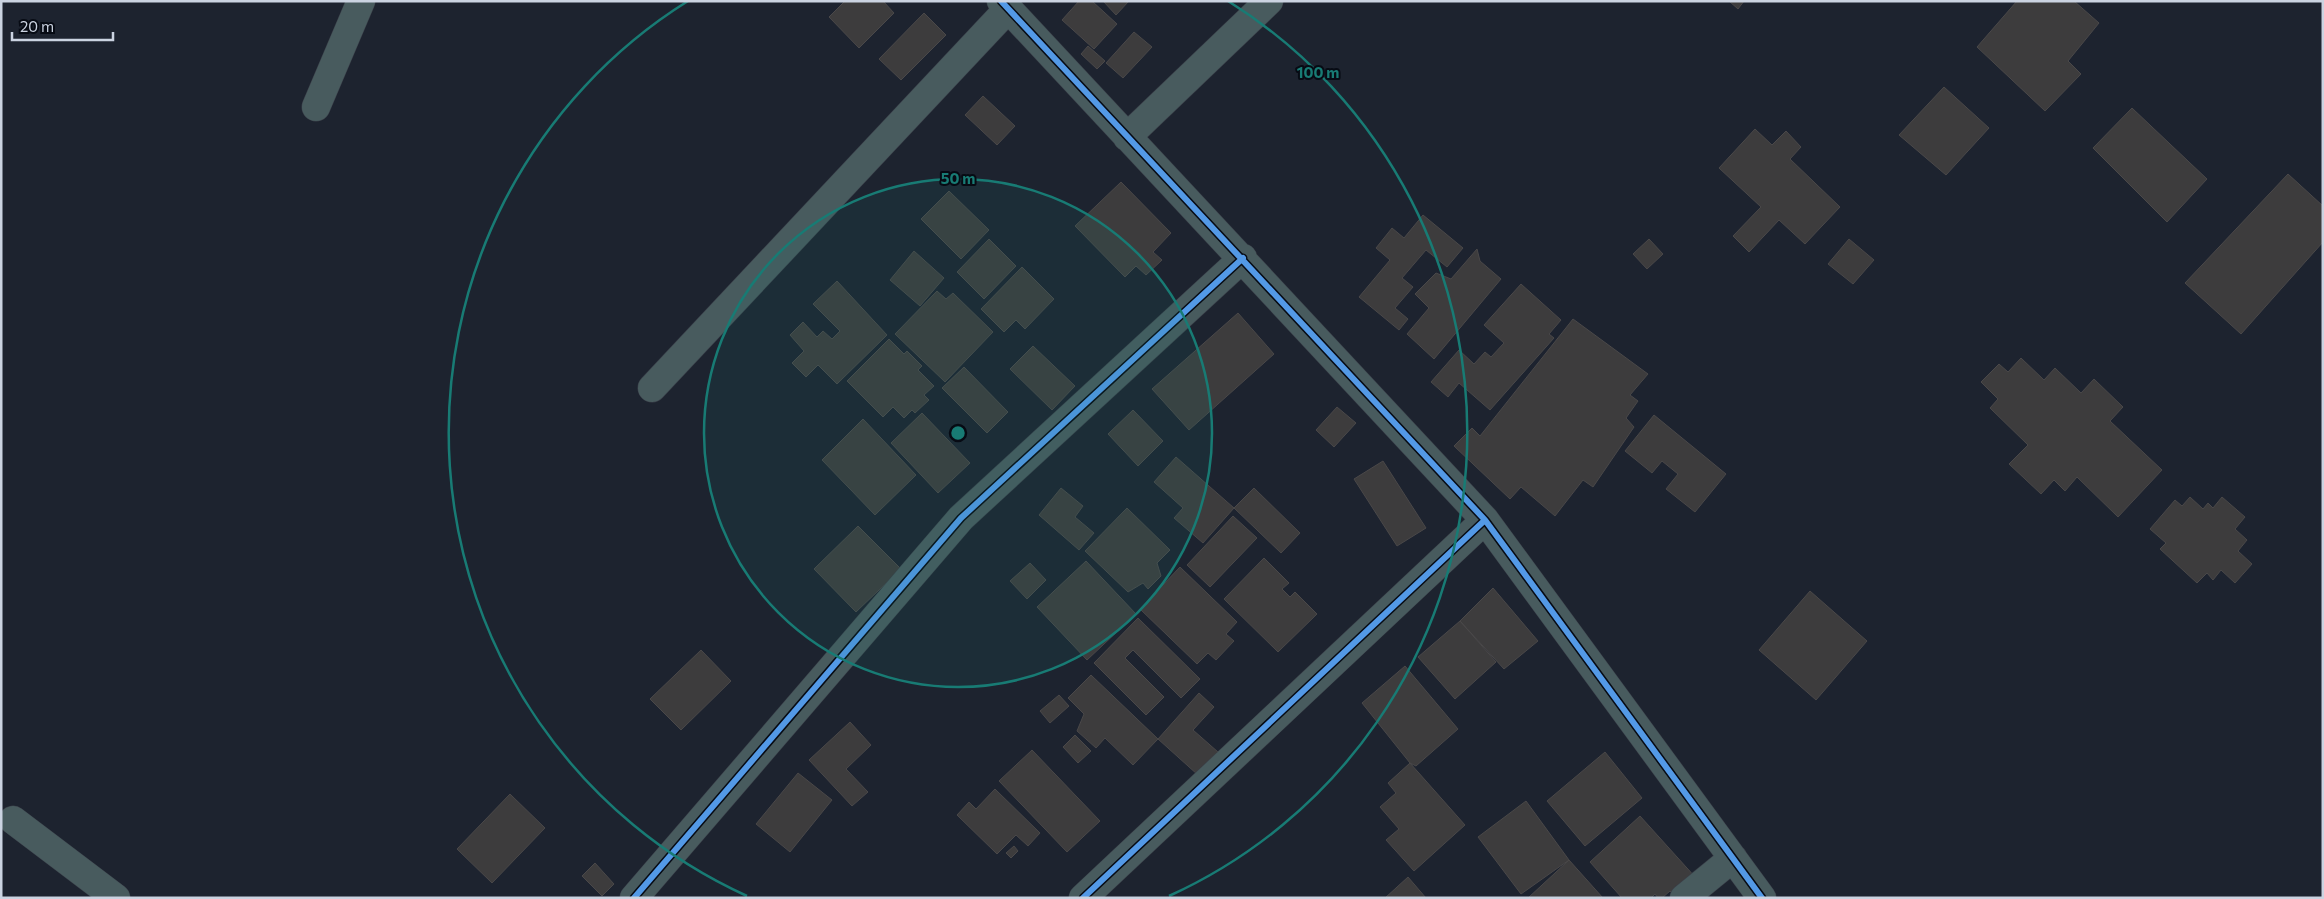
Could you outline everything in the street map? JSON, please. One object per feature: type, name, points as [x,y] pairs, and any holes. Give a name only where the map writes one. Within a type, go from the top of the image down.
[{"type":"street","points":[[316,107],[362,1]]},
{"type":"street","points":[[1127,137],[1269,1]]},
{"type":"street","points":[[652,388],[1005,5],[1485,520],[1762,898]]},
{"type":"street","points":[[634,898],[961,518],[1242,258]]},
{"type":"street","points":[[1083,898],[1485,520]]},
{"type":"street","points":[[13,820],[116,898]]},
{"type":"street","points":[[1684,898],[1733,858]]},
{"type":"building","points":[[845,1],[883,1],[894,13],[859,48],[829,17]]},
{"type":"building","points":[[1079,1],[1092,1],[1117,24],[1094,49],[1062,20]]},
{"type":"building","points":[[1103,1],[1129,1],[1116,15]]},
{"type":"building","points":[[1729,1],[1744,1],[1738,9]]},
{"type":"building","points":[[2017,1],[2074,1],[2099,23],[2068,61],[2081,74],[2045,111],[1977,47]]},
{"type":"building","points":[[924,13],[946,35],[901,80],[879,59]]},
{"type":"building","points":[[1134,32],[1152,47],[1123,78],[1106,63]]},
{"type":"building","points":[[1088,46],[1105,61],[1097,69],[1081,54]]},
{"type":"building","points":[[1944,87],[1989,128],[1946,175],[1899,135]]},
{"type":"building","points":[[983,96],[1015,126],[997,145],[965,115]]},
{"type":"building","points":[[2132,108],[2207,179],[2167,222],[2093,148]]},
{"type":"building","points":[[1755,129],[1772,145],[1786,131],[1801,147],[1790,159],[1840,207],[1805,244],[1779,220],[1749,252],[1733,236],[1761,207],[1719,168]]},
{"type":"building","points":[[2288,174],[2323,206],[2323,242],[2241,334],[2185,283]]},
{"type":"building","points":[[1121,182],[1171,233],[1153,252],[1162,260],[1146,275],[1136,266],[1125,277],[1075,226]]},
{"type":"building","points":[[949,191],[989,230],[961,259],[921,219]]},
{"type":"building","points":[[1423,215],[1463,248],[1447,267],[1426,250],[1402,278],[1413,287],[1395,308],[1408,319],[1399,330],[1359,297],[1390,260],[1376,248],[1392,228],[1404,238]]},
{"type":"building","points":[[989,239],[1016,266],[984,299],[957,272]]},
{"type":"building","points":[[1649,239],[1663,254],[1647,269],[1633,254]]},
{"type":"building","points":[[1849,239],[1874,260],[1853,284],[1828,264]]},
{"type":"building","points":[[1477,249],[1480,261],[1501,279],[1434,359],[1407,334],[1429,308],[1415,294],[1436,273],[1451,279]]},
{"type":"building","points":[[914,251],[944,278],[920,306],[890,280]]},
{"type":"building","points":[[1022,267],[1054,299],[1025,329],[1016,320],[1004,332],[981,309]]},
{"type":"building","points":[[837,281],[887,335],[837,384],[818,365],[806,377],[792,363],[804,351],[790,335],[803,322],[817,337],[823,331],[832,339],[840,331],[813,304]]},
{"type":"building","points":[[1521,284],[1561,320],[1549,334],[1554,338],[1490,410],[1459,383],[1448,397],[1431,382],[1459,350],[1474,364],[1485,352],[1491,357],[1504,343],[1484,325]]},
{"type":"building","points":[[937,291],[946,299],[953,293],[993,332],[945,382],[895,334]]},
{"type":"building","points":[[1238,313],[1274,354],[1189,430],[1152,389]]},
{"type":"building","points":[[1573,319],[1648,374],[1630,395],[1638,401],[1626,418],[1634,427],[1593,487],[1583,480],[1555,516],[1521,487],[1510,499],[1454,446],[1472,428],[1480,436]]},
{"type":"building","points":[[889,339],[904,354],[907,351],[922,366],[918,370],[934,386],[924,395],[929,400],[915,413],[912,410],[904,418],[893,407],[883,417],[847,381]]},
{"type":"building","points":[[1033,346],[1075,386],[1052,410],[1010,369]]},
{"type":"building","points":[[2021,358],[2044,380],[2055,368],[2081,393],[2094,379],[2123,407],[2110,421],[2162,470],[2118,517],[2077,477],[2065,491],[2054,480],[2041,494],[2009,464],[2028,445],[1990,408],[1998,399],[1981,382],[1999,364],[2008,372]]},
{"type":"building","points":[[964,367],[1008,412],[987,433],[942,388]]},
{"type":"building","points":[[1337,407],[1356,423],[1334,447],[1316,430]]},
{"type":"building","points":[[1133,410],[1163,441],[1138,466],[1108,434]]},
{"type":"building","points":[[922,413],[970,463],[938,493],[891,443]]},
{"type":"building","points":[[1654,415],[1726,474],[1695,512],[1666,489],[1678,474],[1662,461],[1652,473],[1625,451]]},
{"type":"building","points":[[863,419],[916,475],[875,515],[822,460]]},
{"type":"building","points":[[1176,457],[1234,508],[1203,543],[1174,518],[1183,508],[1154,482]]},
{"type":"building","points":[[1383,461],[1426,528],[1397,546],[1354,479]]},
{"type":"building","points":[[1061,488],[1083,506],[1075,517],[1094,533],[1079,550],[1039,515]]},
{"type":"building","points":[[1254,488],[1300,533],[1281,553],[1234,508]]},
{"type":"building","points":[[2190,497],[2203,509],[2208,503],[2213,508],[2222,497],[2245,517],[2235,529],[2247,540],[2238,551],[2252,564],[2235,583],[2221,570],[2213,580],[2207,573],[2197,583],[2160,549],[2166,543],[2150,529],[2175,500],[2182,506]]},
{"type":"building","points":[[1127,508],[1170,550],[1157,563],[1161,576],[1148,589],[1143,583],[1128,592],[1085,551]]},
{"type":"building","points":[[1233,516],[1257,538],[1210,587],[1187,565]]},
{"type":"building","points":[[858,526],[901,569],[856,612],[814,569]]},
{"type":"building","points":[[1264,558],[1289,583],[1282,589],[1290,597],[1295,592],[1317,614],[1278,652],[1224,599]]},
{"type":"building","points":[[1086,561],[1136,614],[1087,660],[1037,607]]},
{"type":"building","points":[[1030,563],[1046,580],[1027,599],[1010,581]]},
{"type":"building","points":[[1180,567],[1237,622],[1226,634],[1234,641],[1216,660],[1208,653],[1197,664],[1140,609]]},
{"type":"building","points":[[1493,588],[1538,641],[1504,669],[1460,621]]},
{"type":"building","points":[[1810,591],[1867,641],[1816,700],[1759,650]]},
{"type":"building","points":[[1138,618],[1200,679],[1181,698],[1133,650],[1125,658],[1164,697],[1146,715],[1094,663]]},
{"type":"building","points":[[1460,621],[1496,662],[1455,699],[1418,657]]},
{"type":"building","points":[[701,650],[731,681],[681,730],[650,699]]},
{"type":"building","points":[[1405,666],[1458,729],[1416,766],[1410,763],[1362,703]]},
{"type":"building","points":[[1091,675],[1158,739],[1133,765],[1105,738],[1096,748],[1077,731],[1084,714],[1068,698]]},
{"type":"building","points":[[1199,693],[1214,707],[1193,730],[1218,752],[1198,775],[1158,739]]},
{"type":"building","points":[[1059,695],[1069,706],[1050,723],[1040,711]]},
{"type":"building","points":[[850,722],[871,745],[846,769],[868,792],[852,806],[809,760]]},
{"type":"building","points":[[1075,735],[1091,751],[1078,763],[1063,747]]},
{"type":"building","points":[[1032,750],[1100,821],[1067,852],[999,781]]},
{"type":"building","points":[[1605,752],[1642,798],[1585,846],[1547,801]]},
{"type":"building","points":[[1410,763],[1465,825],[1414,871],[1386,840],[1399,829],[1380,807],[1396,793],[1388,783]]},
{"type":"building","points":[[798,773],[832,800],[790,852],[756,824]]},
{"type":"building","points":[[995,789],[1040,833],[1028,846],[1016,835],[997,854],[957,815],[969,802],[976,809]]},
{"type":"building","points":[[510,794],[545,828],[492,883],[457,849]]},
{"type":"building","points":[[1526,801],[1569,860],[1521,894],[1478,837]]},
{"type":"building","points":[[1640,816],[1696,878],[1676,897],[1670,891],[1662,898],[1658,898],[1655,894],[1651,898],[1622,898],[1590,862]]},
{"type":"building","points":[[1014,846],[1018,851],[1011,858],[1006,853]]},
{"type":"building","points":[[1569,860],[1603,898],[1528,898]]},
{"type":"building","points":[[595,863],[614,884],[602,896],[582,876]]},
{"type":"building","points":[[1408,877],[1426,898],[1385,898]]},
{"type":"cycle path","points":[[1001,1],[1485,520],[1762,898]]},
{"type":"cycle path","points":[[634,898],[961,518],[1243,258]]},
{"type":"cycle path","points":[[1083,898],[1485,520]]}]
